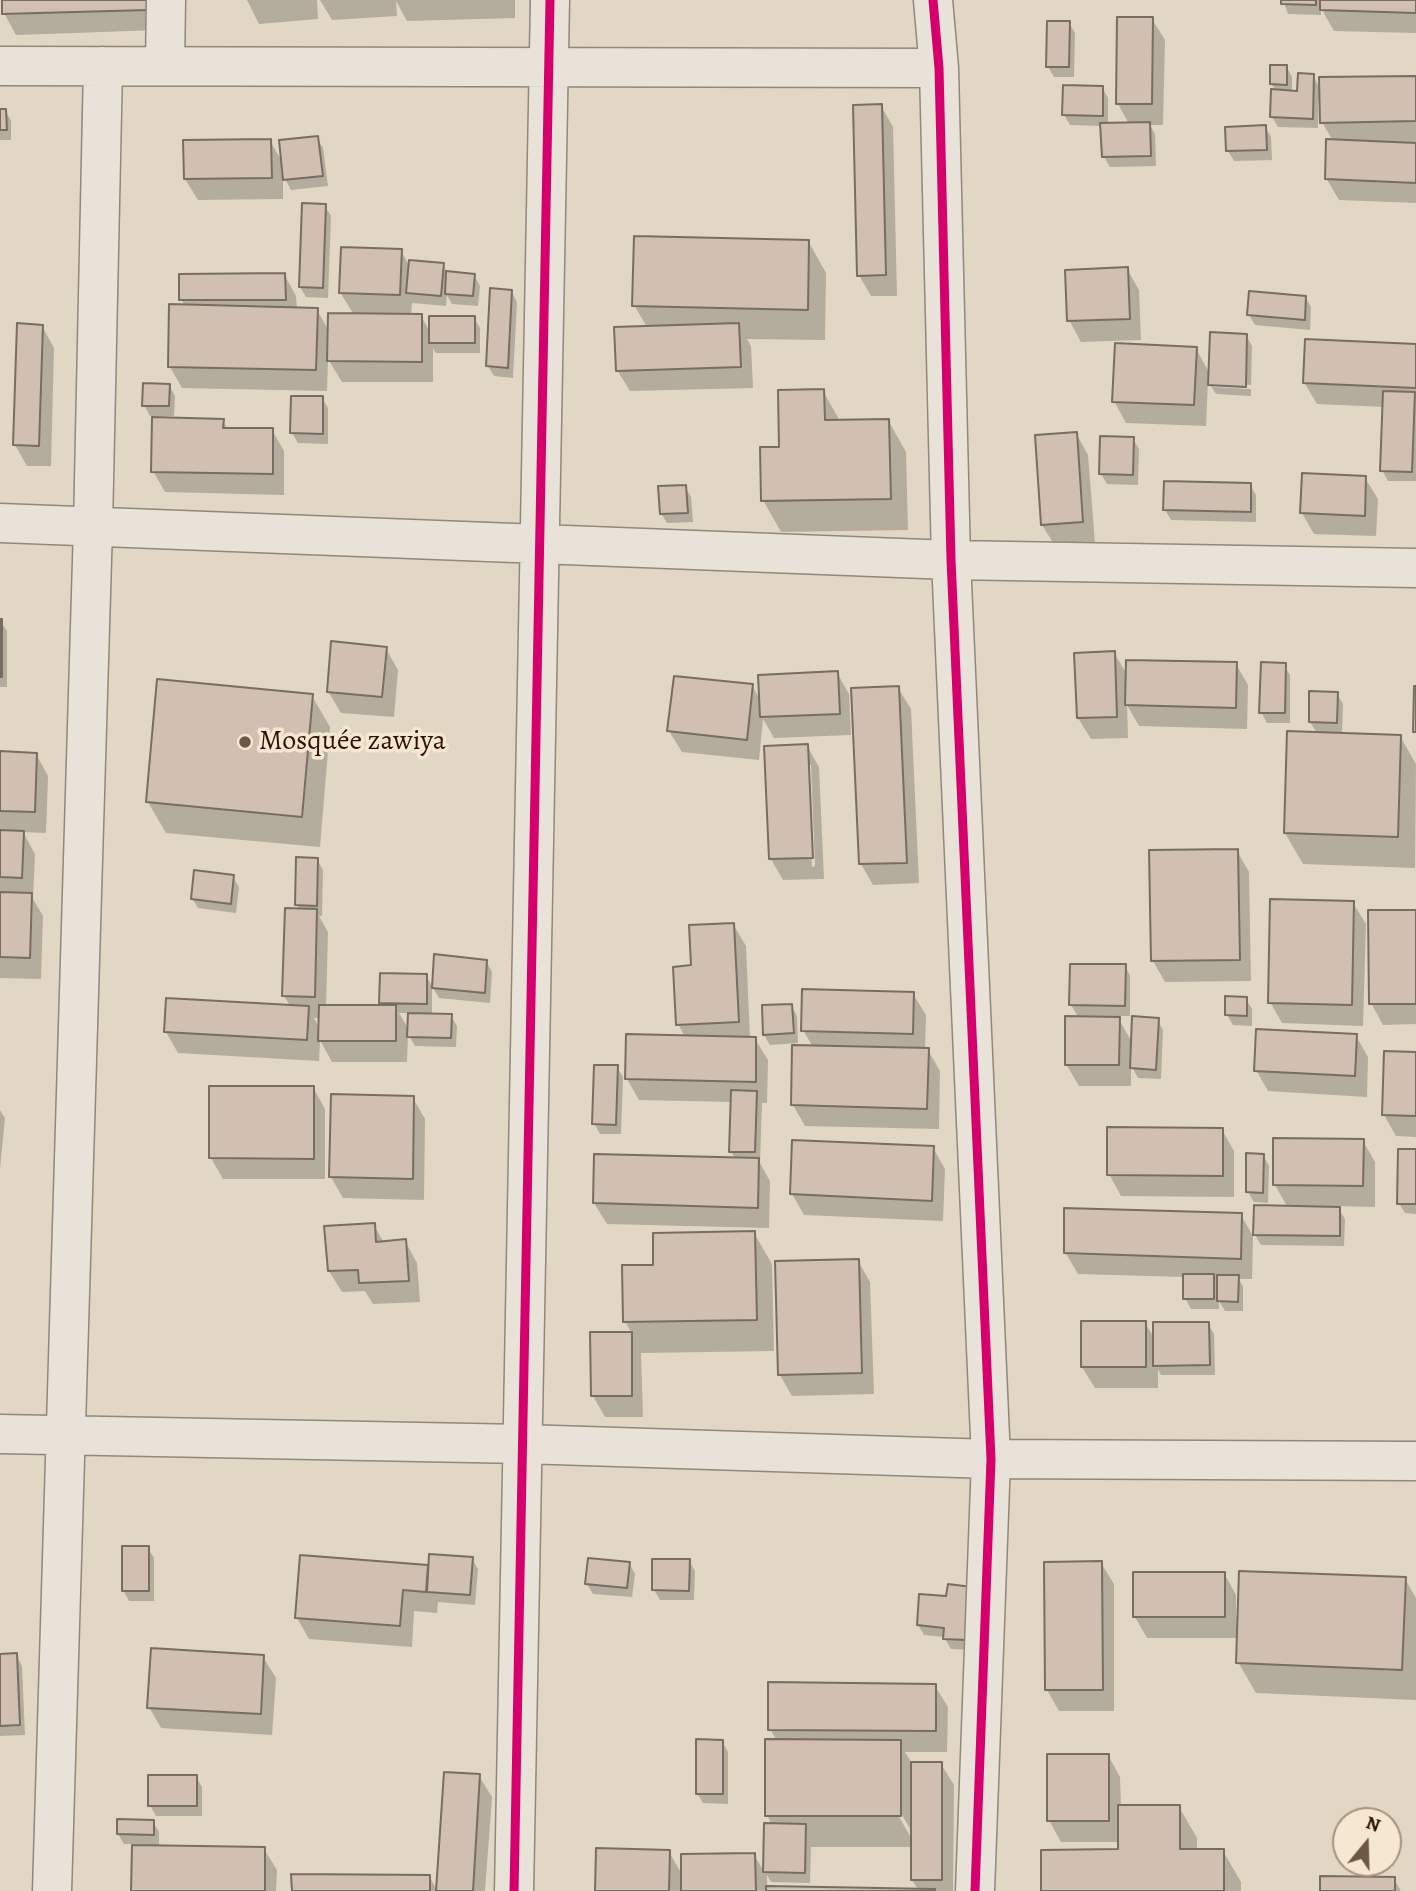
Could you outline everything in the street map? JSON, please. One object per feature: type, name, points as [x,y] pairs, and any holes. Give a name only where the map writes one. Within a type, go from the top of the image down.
[{"type":"street","points":[[165,66],[166,0]]},
{"type":"street","points":[[514,1891],[550,0]]},
{"type":"street","points":[[933,0],[939,68],[951,560],[991,1459],[975,1891]]},
{"type":"street","points":[[0,66],[939,68]]},
{"type":"street","points":[[52,1891],[93,527],[103,66]]},
{"type":"street","points":[[0,523],[951,560],[1416,568]]},
{"type":"street","points":[[0,1434],[523,1444],[991,1459],[1416,1461]]},
{"type":"building","points":[[2,0],[148,0],[148,10],[2,14]]},
{"type":"building","points":[[1281,0],[1316,0],[1316,5],[1281,4]]},
{"type":"building","points":[[1320,0],[1416,0],[1416,13],[1320,10]]},
{"type":"building","points":[[1117,17],[1153,17],[1152,104],[1116,104]]},
{"type":"building","points":[[1047,21],[1070,21],[1069,67],[1046,67]]},
{"type":"building","points":[[1270,65],[1287,65],[1287,85],[1270,84]]},
{"type":"building","points":[[1298,73],[1314,74],[1313,119],[1270,117],[1271,89],[1297,91]]},
{"type":"building","points":[[1416,76],[1416,121],[1320,123],[1319,77]]},
{"type":"building","points":[[1063,85],[1103,86],[1103,116],[1062,115]]},
{"type":"building","points":[[882,104],[886,275],[857,276],[853,105]]},
{"type":"building","points":[[0,109],[6,109],[7,130],[0,130]]},
{"type":"building","points":[[1150,122],[1151,156],[1102,157],[1100,123]]},
{"type":"building","points":[[1266,125],[1267,150],[1226,151],[1225,127]]},
{"type":"building","points":[[318,136],[323,176],[283,180],[279,140]]},
{"type":"building","points":[[271,139],[272,178],[184,179],[183,140]]},
{"type":"building","points":[[1326,139],[1416,143],[1416,183],[1325,179]]},
{"type":"building","points":[[302,203],[326,204],[323,288],[299,287]]},
{"type":"building","points":[[634,236],[809,240],[808,310],[632,306]]},
{"type":"building","points":[[341,247],[402,249],[400,295],[339,293]]},
{"type":"building","points":[[409,260],[444,263],[441,296],[406,293]]},
{"type":"building","points":[[1128,267],[1130,319],[1067,321],[1065,270]]},
{"type":"building","points":[[446,271],[475,274],[473,296],[445,294]]},
{"type":"building","points":[[285,273],[286,300],[179,300],[179,274]]},
{"type":"building","points":[[490,288],[512,290],[508,368],[486,366]]},
{"type":"building","points":[[1249,291],[1306,296],[1305,320],[1247,315]]},
{"type":"building","points":[[169,304],[318,308],[316,370],[168,367]]},
{"type":"building","points":[[328,313],[422,314],[422,362],[327,361]]},
{"type":"building","points":[[429,316],[475,316],[475,343],[429,343]]},
{"type":"building","points":[[17,323],[43,325],[39,446],[13,445]]},
{"type":"building","points":[[739,323],[741,367],[616,371],[614,327]]},
{"type":"building","points":[[1210,332],[1247,334],[1246,387],[1208,385]]},
{"type":"building","points":[[1305,339],[1416,344],[1416,388],[1303,383]]},
{"type":"building","points":[[1115,343],[1197,347],[1194,405],[1112,402]]},
{"type":"building","points":[[143,383],[170,384],[169,406],[142,406]]},
{"type":"building","points":[[824,389],[825,420],[889,419],[891,499],[761,501],[760,447],[779,447],[778,390]]},
{"type":"building","points":[[1383,391],[1415,392],[1412,472],[1380,471]]},
{"type":"building","points":[[291,396],[323,396],[323,434],[290,433]]},
{"type":"building","points":[[152,417],[224,419],[223,428],[273,428],[273,474],[151,472]]},
{"type":"building","points":[[1077,432],[1083,522],[1041,525],[1035,435]]},
{"type":"building","points":[[1100,436],[1134,437],[1133,475],[1099,474]]},
{"type":"building","points":[[1302,473],[1366,476],[1365,516],[1300,513]]},
{"type":"building","points":[[1164,481],[1251,483],[1251,512],[1163,510]]},
{"type":"building","points":[[686,485],[688,513],[660,514],[658,486]]},
{"type":"building","points":[[2,619],[2,677],[0,677]]},
{"type":"building","points":[[331,641],[387,647],[382,697],[327,692]]},
{"type":"building","points":[[1115,651],[1117,717],[1077,718],[1074,653]]},
{"type":"building","points":[[1126,660],[1237,662],[1236,708],[1125,705]]},
{"type":"building","points":[[1261,662],[1286,663],[1285,713],[1259,713]]},
{"type":"building","points":[[838,671],[840,714],[760,717],[758,675]]},
{"type":"building","points":[[674,676],[753,684],[747,740],[667,731]]},
{"type":"building","points":[[157,679],[313,694],[302,817],[146,802]]},
{"type":"building","points":[[899,686],[907,863],[859,864],[851,688]]},
{"type":"building","points":[[1416,686],[1416,732],[1413,732]]},
{"type":"building","points":[[1309,691],[1338,692],[1337,723],[1309,722]]},
{"type":"building","points":[[1287,731],[1401,735],[1398,837],[1284,833]]},
{"type":"building","points":[[808,744],[813,858],[769,859],[764,746]]},
{"type":"building","points":[[0,751],[37,753],[35,812],[0,811]]},
{"type":"building","points":[[0,830],[24,831],[22,878],[0,877]]},
{"type":"building","points":[[1238,849],[1240,960],[1151,961],[1149,850]]},
{"type":"building","points":[[296,857],[318,858],[317,906],[295,905]]},
{"type":"building","points":[[194,870],[234,875],[231,904],[191,899]]},
{"type":"building","points":[[0,892],[32,893],[30,958],[0,957]]},
{"type":"building","points":[[1270,899],[1354,901],[1352,1005],[1268,1003]]},
{"type":"building","points":[[285,908],[317,909],[315,997],[282,996]]},
{"type":"building","points":[[1368,910],[1416,910],[1416,1004],[1369,1004]]},
{"type":"building","points":[[734,923],[739,1022],[676,1025],[673,967],[691,965],[689,925]]},
{"type":"building","points":[[434,954],[487,960],[485,993],[432,988]]},
{"type":"building","points":[[1070,964],[1126,964],[1125,1006],[1069,1005]]},
{"type":"building","points":[[380,973],[427,974],[427,1004],[379,1003]]},
{"type":"building","points":[[802,989],[914,992],[913,1034],[801,1031]]},
{"type":"building","points":[[1225,996],[1247,997],[1247,1016],[1225,1015]]},
{"type":"building","points":[[166,998],[309,1006],[307,1040],[164,1032]]},
{"type":"building","points":[[792,1004],[794,1033],[763,1035],[762,1005]]},
{"type":"building","points":[[319,1005],[396,1005],[396,1041],[318,1041]]},
{"type":"building","points":[[408,1013],[452,1014],[451,1038],[407,1037]]},
{"type":"building","points":[[1065,1016],[1120,1017],[1119,1065],[1065,1065]]},
{"type":"building","points":[[1132,1016],[1159,1018],[1156,1070],[1130,1068]]},
{"type":"building","points":[[1256,1029],[1357,1034],[1355,1076],[1254,1071]]},
{"type":"building","points":[[626,1034],[756,1037],[756,1082],[625,1079]]},
{"type":"building","points":[[792,1045],[929,1048],[927,1109],[791,1105]]},
{"type":"building","points":[[1384,1051],[1416,1052],[1416,1116],[1382,1115]]},
{"type":"building","points":[[594,1065],[618,1065],[616,1125],[592,1124]]},
{"type":"building","points":[[209,1086],[314,1086],[314,1159],[209,1158]]},
{"type":"building","points":[[731,1090],[757,1091],[755,1152],[729,1152]]},
{"type":"building","points":[[331,1094],[414,1096],[413,1179],[329,1177]]},
{"type":"building","points":[[1107,1127],[1223,1128],[1223,1176],[1107,1175]]},
{"type":"building","points":[[1273,1138],[1364,1139],[1363,1186],[1273,1185]]},
{"type":"building","points":[[792,1140],[934,1146],[932,1201],[790,1194]]},
{"type":"building","points":[[1398,1149],[1416,1149],[1416,1204],[1397,1204]]},
{"type":"building","points":[[1246,1153],[1264,1154],[1263,1193],[1246,1192]]},
{"type":"building","points":[[594,1154],[759,1158],[758,1208],[593,1203]]},
{"type":"building","points":[[1254,1205],[1340,1207],[1340,1236],[1253,1235]]},
{"type":"building","points":[[1064,1208],[1242,1213],[1241,1259],[1064,1253]]},
{"type":"building","points":[[375,1223],[376,1242],[406,1239],[409,1281],[359,1283],[358,1270],[328,1271],[324,1226]]},
{"type":"building","points":[[755,1231],[757,1320],[623,1322],[622,1265],[653,1265],[653,1233]]},
{"type":"building","points":[[859,1259],[862,1373],[778,1375],[775,1261]]},
{"type":"building","points":[[1183,1274],[1214,1274],[1214,1299],[1183,1299]]},
{"type":"building","points":[[1217,1275],[1239,1275],[1238,1302],[1217,1301]]},
{"type":"building","points":[[1081,1321],[1146,1321],[1146,1367],[1081,1367]]},
{"type":"building","points":[[1153,1322],[1209,1322],[1210,1365],[1153,1366]]},
{"type":"building","points":[[590,1332],[632,1332],[632,1396],[591,1396]]},
{"type":"building","points":[[122,1546],[149,1546],[149,1591],[122,1591]]},
{"type":"building","points":[[429,1554],[473,1557],[470,1595],[427,1592]]},
{"type":"building","points":[[300,1555],[428,1565],[426,1592],[403,1590],[400,1626],[295,1618]]},
{"type":"building","points":[[588,1558],[630,1562],[627,1588],[585,1584]]},
{"type":"building","points":[[652,1559],[690,1559],[689,1591],[652,1590]]},
{"type":"building","points":[[1102,1561],[1103,1690],[1045,1690],[1044,1562]]},
{"type":"building","points":[[1239,1571],[1406,1577],[1402,1670],[1236,1663]]},
{"type":"building","points":[[1133,1572],[1225,1572],[1225,1617],[1133,1617]]},
{"type":"building","points":[[948,1584],[972,1587],[968,1640],[943,1639],[944,1628],[917,1625],[919,1594],[946,1596]]},
{"type":"building","points":[[151,1648],[264,1655],[261,1714],[147,1708]]},
{"type":"building","points":[[17,1653],[20,1725],[0,1726],[0,1654]]},
{"type":"building","points":[[768,1682],[936,1684],[936,1731],[768,1730]]},
{"type":"building","points":[[696,1739],[723,1740],[723,1794],[696,1794]]},
{"type":"building","points":[[765,1739],[901,1740],[901,1816],[765,1816]]},
{"type":"building","points":[[1047,1754],[1109,1754],[1109,1821],[1047,1821]]},
{"type":"building","points":[[911,1762],[942,1762],[942,1880],[911,1880]]},
{"type":"building","points":[[444,1772],[480,1774],[473,1891],[436,1891]]},
{"type":"building","points":[[148,1775],[197,1775],[197,1806],[148,1806]]},
{"type":"building","points":[[1118,1805],[1180,1805],[1180,1849],[1224,1849],[1224,1891],[1041,1891],[1041,1850],[1118,1849]]},
{"type":"building","points":[[117,1819],[154,1820],[154,1835],[117,1834]]},
{"type":"building","points":[[764,1823],[806,1824],[805,1873],[763,1872]]},
{"type":"building","points":[[132,1845],[265,1847],[265,1891],[131,1891]]},
{"type":"building","points":[[596,1848],[670,1850],[669,1891],[595,1891]]},
{"type":"building","points":[[755,1853],[756,1891],[681,1891],[681,1854]]},
{"type":"building","points":[[291,1874],[430,1875],[430,1891],[292,1891]]},
{"type":"building","points":[[1320,1876],[1395,1877],[1395,1891],[1320,1891]]},
{"type":"building","points":[[766,1886],[935,1889],[935,1891],[766,1891]]},
{"type":"cycle path","points":[[514,1891],[550,0]]},
{"type":"cycle path","points":[[933,0],[939,68],[951,560],[991,1459],[975,1891]]},
{"type":"place","name":"Mosquée zawiya","points":[[245,742]]}]
